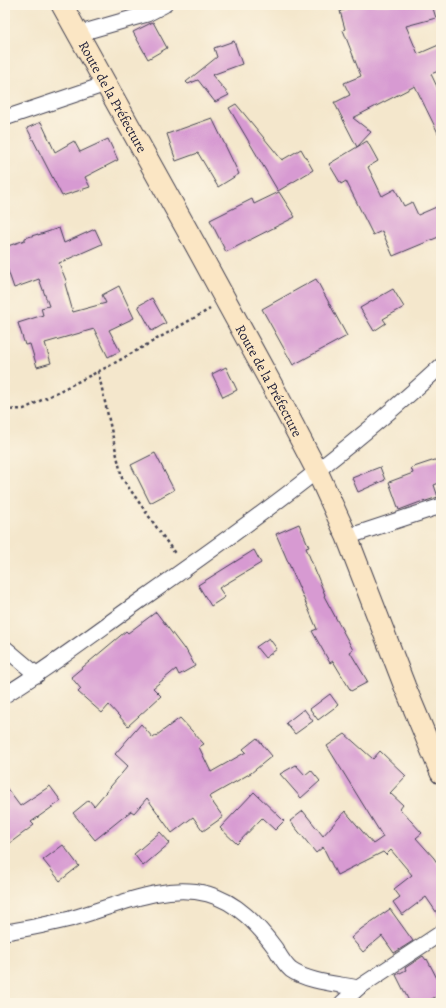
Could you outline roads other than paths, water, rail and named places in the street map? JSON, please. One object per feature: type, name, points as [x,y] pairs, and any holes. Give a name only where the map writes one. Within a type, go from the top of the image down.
[{"type":"street","name":"Route de la Préfecture","points":[[62,5],[226,300],[317,471],[347,537],[405,687],[441,773]]},
{"type":"street","points":[[77,34],[147,14],[164,5]]},
{"type":"street","points":[[5,118],[106,84]]},
{"type":"street","points":[[5,695],[37,675],[186,569],[317,471],[441,366]]},
{"type":"street","points":[[347,537],[441,506]]},
{"type":"street","points":[[5,648],[37,675]]},
{"type":"street","points":[[5,932],[70,919],[160,892],[190,891],[208,894],[228,903],[247,916],[262,932],[286,964],[302,976],[358,988]]},
{"type":"street","points":[[342,1003],[358,988],[441,933]]}]
